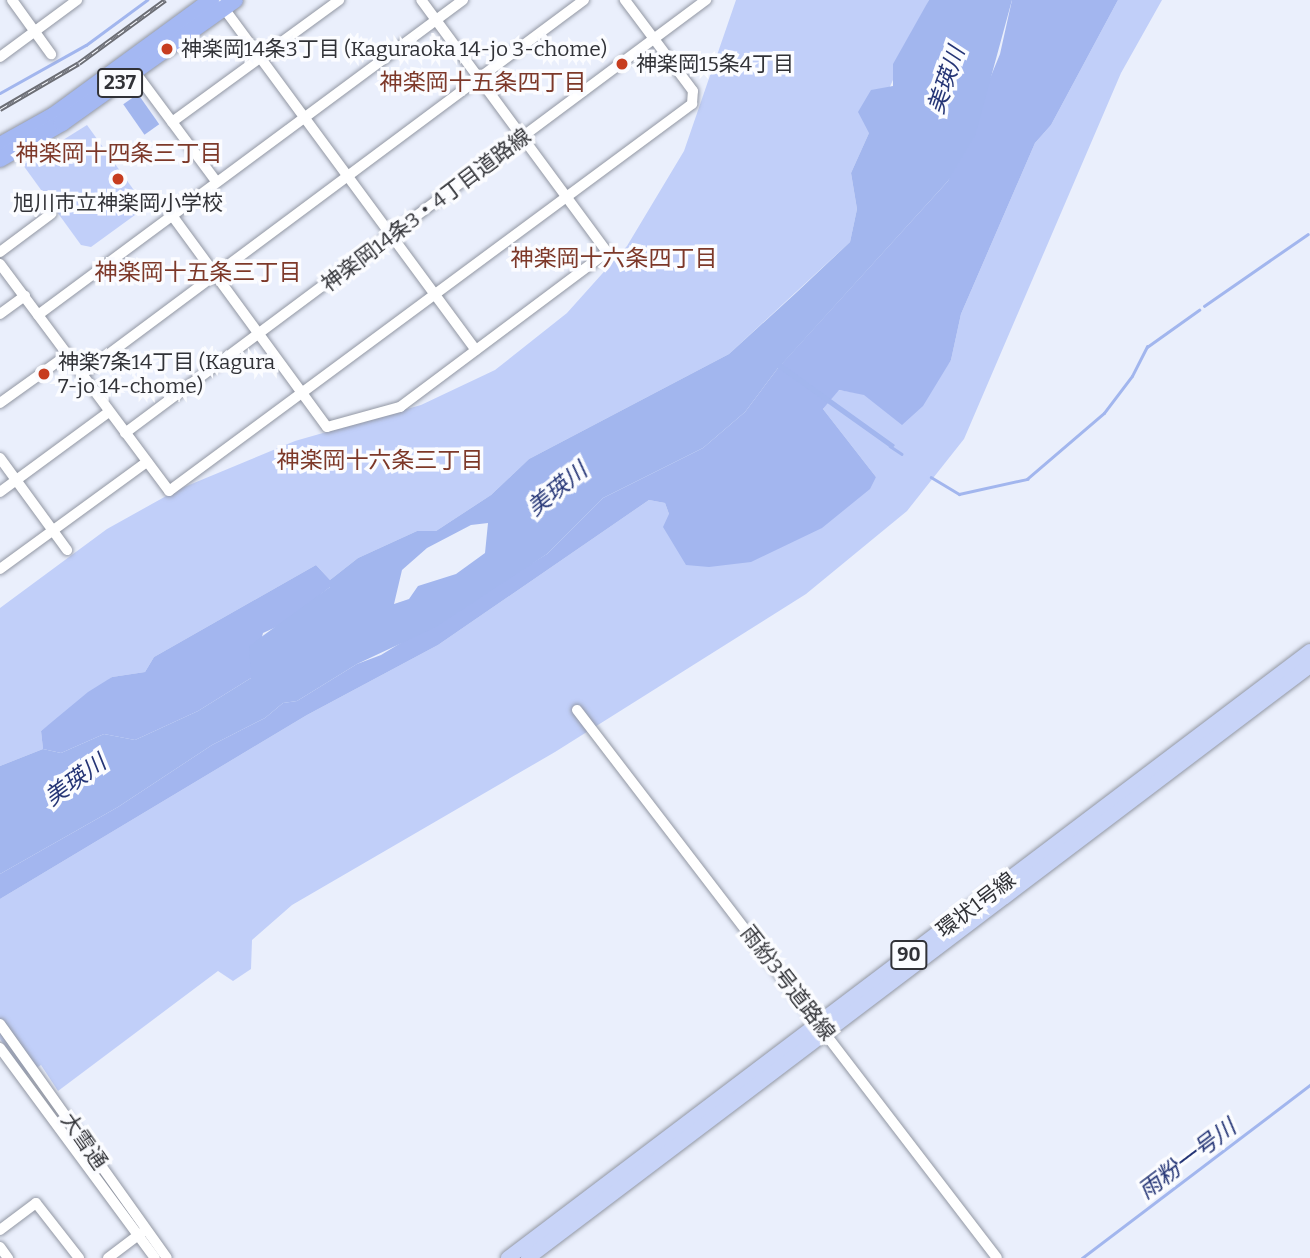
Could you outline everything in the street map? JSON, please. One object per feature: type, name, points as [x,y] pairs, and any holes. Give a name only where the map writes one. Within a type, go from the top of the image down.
[{"type":"highway","name":"237","points":[[0,159],[222,2]]},
{"type":"highway","name":"237","points":[[0,145],[132,68]]},
{"type":"main road","name":"環状1号線","points":[[528,1258],[1310,651]]},
{"type":"main road","name":"環状1号線","points":[[508,1258],[822,1029],[1310,666]]},
{"type":"street","points":[[12,0],[51,54]]},
{"type":"street","points":[[0,57],[77,0]]},
{"type":"street","points":[[172,122],[339,0]]},
{"type":"street","points":[[172,214],[327,427],[400,407],[607,252],[421,0]]},
{"type":"street","points":[[38,315],[215,181],[463,0]]},
{"type":"street","points":[[82,374],[584,0]]},
{"type":"street","points":[[0,264],[169,491],[692,104],[693,91],[625,0]]},
{"type":"street","name":"神楽岡14条3・4丁目道路線","points":[[125,433],[706,0]]},
{"type":"street","points":[[222,2],[260,58],[476,350]]},
{"type":"street","points":[[132,68],[215,181]]},
{"type":"street","points":[[0,252],[51,214]]},
{"type":"street","points":[[0,314],[25,296]]},
{"type":"street","points":[[0,403],[67,355]]},
{"type":"street","points":[[0,492],[109,412]]},
{"type":"street","points":[[0,458],[67,550]]},
{"type":"street","points":[[0,569],[147,462]]},
{"type":"street","name":"雨紛3号道路線","points":[[577,710],[997,1258]]},
{"type":"street","name":"大雪通","points":[[0,1024],[142,1232],[155,1258]]},
{"type":"street","name":"大雪通","points":[[0,1048],[142,1232],[167,1258]]},
{"type":"street","points":[[0,1230],[36,1203],[79,1258]]},
{"type":"street","points":[[108,1258],[142,1232]]},
{"type":"street","points":[[0,1247],[8,1258]]},
{"type":"shaded area","points":[[736,0],[929,0],[851,173],[857,209],[850,242],[729,354],[529,459],[491,495],[436,531],[417,531],[358,558],[330,580],[316,565],[154,657],[145,672],[112,677],[41,731],[43,749],[0,766],[0,608],[107,529],[177,490],[295,441],[421,405],[495,370],[567,313],[627,246],[684,151]]},
{"type":"shaded area","points":[[1012,0],[1118,0],[1051,125],[1035,143],[961,314],[951,360],[923,406],[902,425],[864,395],[839,390],[823,409],[876,477],[870,489],[822,528],[751,562],[709,567],[686,565],[663,527],[669,514],[665,503],[649,500],[438,645],[307,715],[0,899],[0,874],[118,807],[212,745],[265,718],[283,703],[297,701],[357,664],[381,655],[547,554],[603,498],[703,448],[745,412],[778,368],[948,181],[1000,54]]},
{"type":"shaded area","points":[[1118,0],[1162,0],[1121,73],[964,439],[907,511],[806,594],[555,752],[292,905],[252,940],[251,969],[233,981],[218,971],[58,1091],[41,1065],[26,1075],[0,1039],[0,899],[307,715],[438,645],[649,500],[665,503],[669,514],[876,477],[823,409],[838,390],[864,394],[902,424],[951,360],[961,314],[1035,143],[1051,125]]},
{"type":"shaded area","points":[[87,125],[146,207],[91,247],[81,245],[23,165]]},
{"type":"shaded area","points":[[316,565],[330,580],[330,587],[285,623],[263,633],[251,678],[198,711],[135,740],[104,734],[61,753],[43,749],[41,731],[88,692],[112,677],[145,672],[154,657]]},
{"type":"water","name":"美瑛川","points":[[929,0],[1012,0],[975,136],[948,181],[782,364],[895,445],[892,449],[778,368],[745,412],[703,448],[603,498],[547,554],[436,627],[357,664],[297,701],[283,703],[265,718],[212,745],[118,807],[0,874],[0,766],[43,749],[61,753],[104,734],[135,740],[198,711],[251,678],[249,646],[330,587],[330,580],[358,558],[417,531],[436,531],[491,495],[529,459],[729,354],[850,242],[857,209],[851,173],[869,133],[858,112],[871,90],[893,86],[893,64]],"holes":[[[488,523],[485,553],[456,574],[418,586],[409,599],[394,604],[402,570],[427,548],[471,525]]]},
{"type":"water","points":[[138,94],[159,124],[144,135],[123,104]]},
{"type":"waterway","points":[[0,93],[86,45],[147,0]]},
{"type":"waterway","points":[[1204,306],[1308,234]]},
{"type":"waterway","points":[[931,477],[959,494],[1027,479],[1104,413],[1132,376],[1147,347],[1199,310]]},
{"type":"waterway","points":[[890,446],[902,454]]},
{"type":"waterway","name":"雨粉一号川","points":[[1082,1258],[1310,1085]]},
{"type":"railway","points":[[0,109],[79,63],[165,0]]},
{"type":"place","name":"神楽岡14条3丁目 (Kaguraoka 14-jo 3-chome)","points":[[167,49]]},
{"type":"place","name":"神楽岡15条4丁目","points":[[622,64]]},
{"type":"place","name":"旭川市立神楽岡小学校","points":[[118,179]]},
{"type":"place","name":"神楽7条14丁目 (Kagura 7-jo 14-chome)","points":[[44,374]]},
{"type":"district","name":"神楽岡十五条四丁目","points":[[483,82]]},
{"type":"district","name":"神楽岡十四条三丁目","points":[[119,153]]},
{"type":"district","name":"神楽岡十六条四丁目","points":[[614,258]]},
{"type":"district","name":"神楽岡十五条三丁目","points":[[198,272]]},
{"type":"district","name":"神楽岡十六条三丁目","points":[[380,460]]}]
